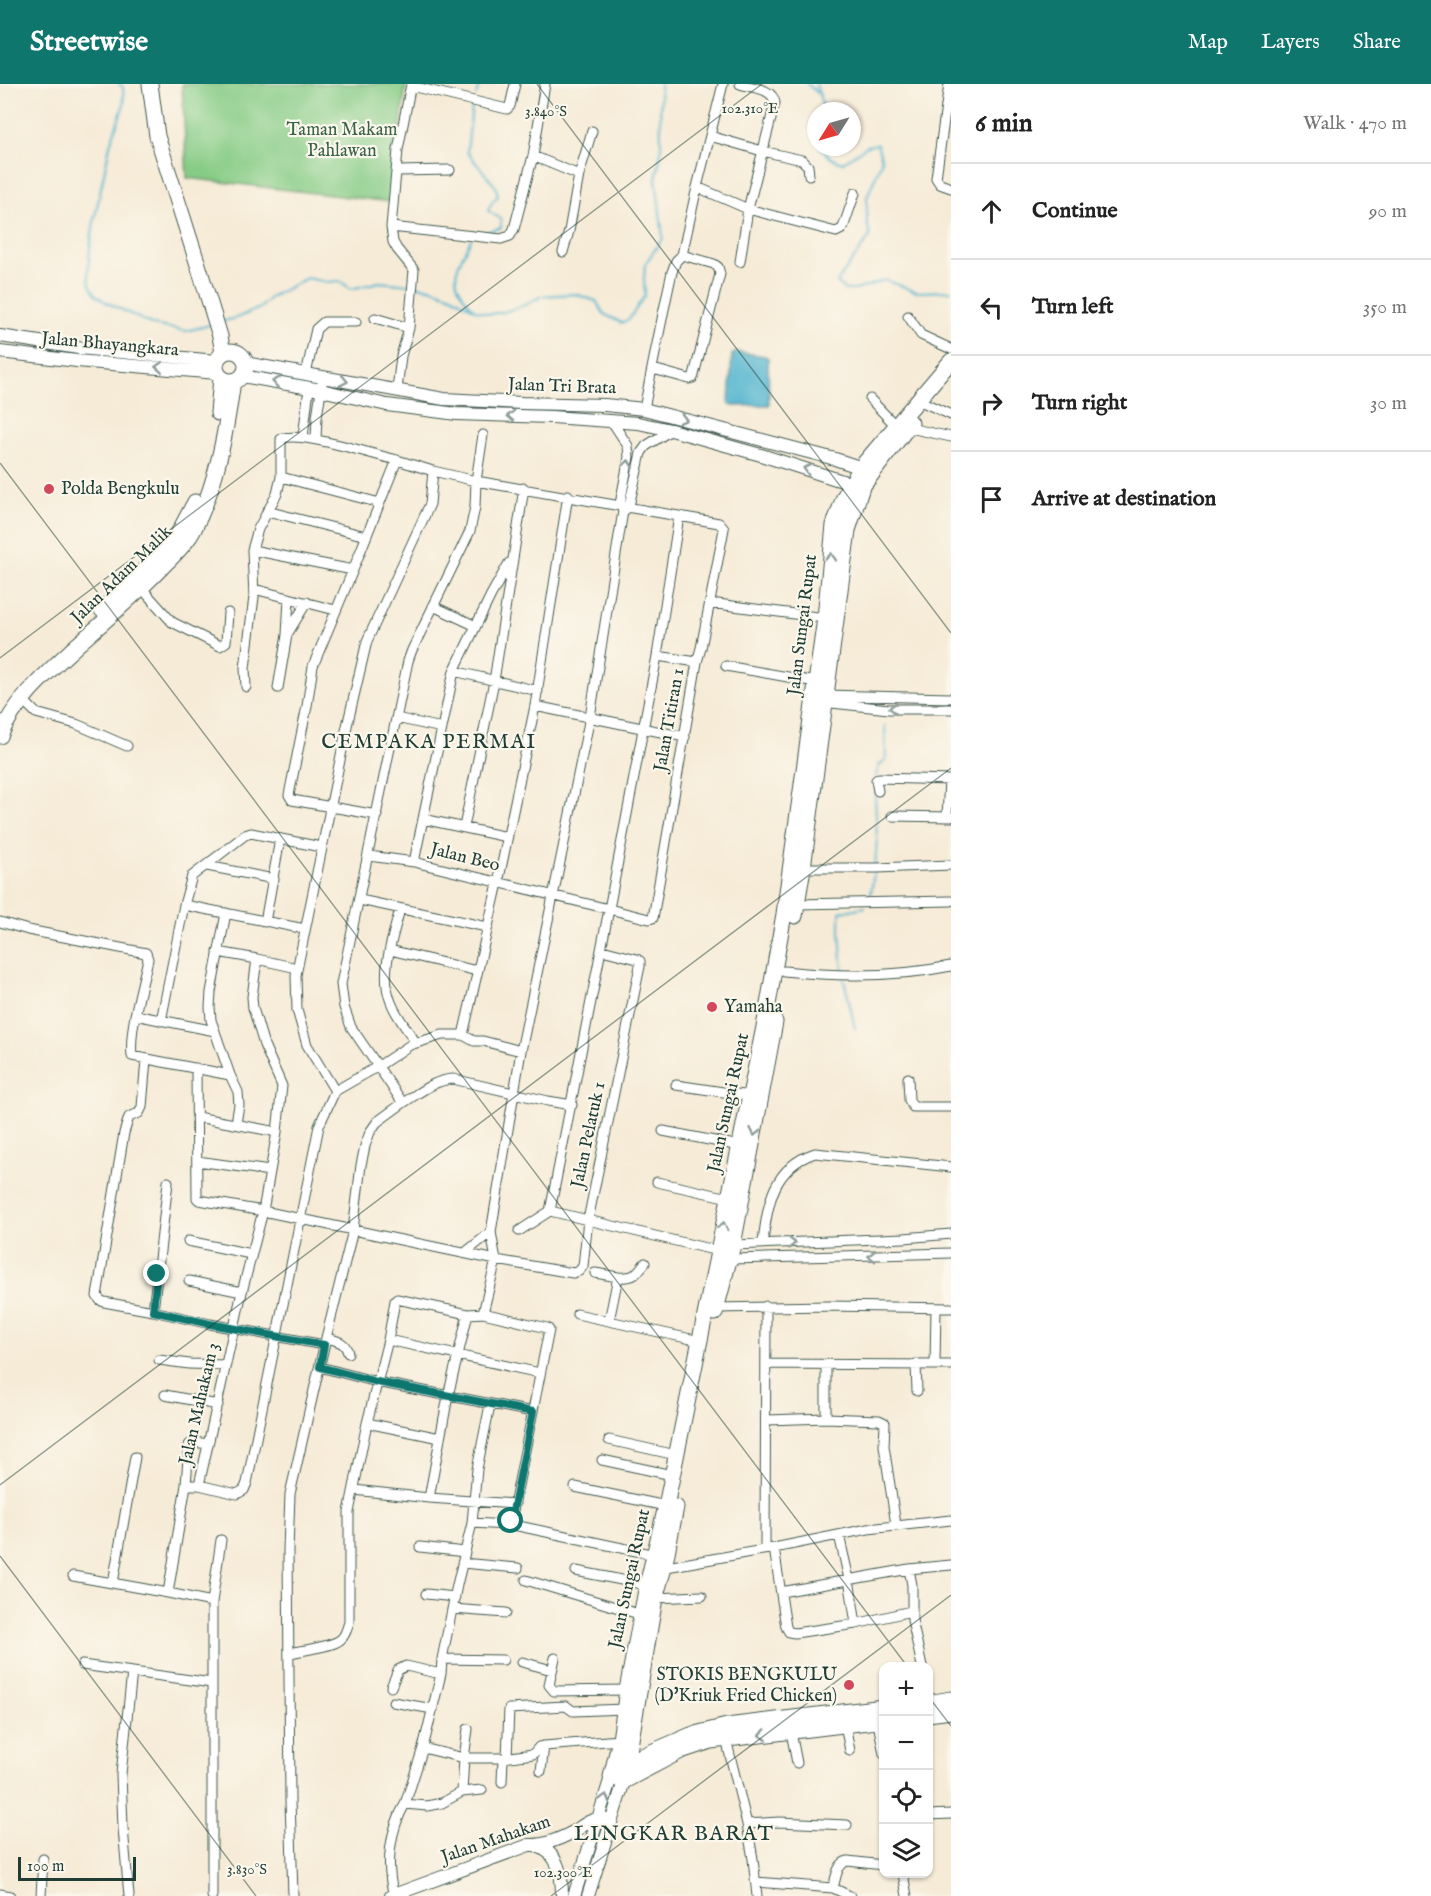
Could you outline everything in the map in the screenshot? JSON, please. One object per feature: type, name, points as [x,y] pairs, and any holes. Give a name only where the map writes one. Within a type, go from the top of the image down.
[{"type":"main road","points":[[150,84],[157,136],[189,222]]},
{"type":"main road","points":[[160,84],[167,136],[189,222]]},
{"type":"main road","name":"Jalan Adam Malik","points":[[0,736],[23,700],[138,584],[178,534],[198,495],[213,442],[220,399],[229,367],[224,335],[189,222]]},
{"type":"main road","name":"Jalan Sungai Rupat","points":[[922,402],[951,361]]},
{"type":"main road","name":"Jalan Sungai Rupat","points":[[657,1563],[676,1455],[716,1308],[797,904],[803,868],[834,525],[867,469],[900,426],[951,371]]},
{"type":"main road","name":"Jalan Sungai Rupat","points":[[617,1779],[651,1592],[695,1385],[700,1341],[727,1252],[729,1198],[788,896],[819,695],[856,485]]},
{"type":"main road","name":"Jalan Adam Malik","points":[[0,716],[29,677],[138,584]]},
{"type":"main road","name":"Jalan Sungai Rupat","points":[[620,1762],[620,1740],[627,1690],[642,1615],[651,1592]]},
{"type":"main road","points":[[933,1702],[951,1699]]},
{"type":"main road","points":[[933,1704],[951,1711]]},
{"type":"main road","points":[[620,1762],[692,1735],[791,1732],[845,1724],[879,1714]]},
{"type":"main road","points":[[617,1779],[681,1751],[711,1742],[725,1733],[814,1716],[879,1714]]},
{"type":"street","points":[[397,390],[401,356],[409,328],[414,270],[393,242],[391,227],[398,150],[411,85],[507,109],[510,106],[515,84]]},
{"type":"street","points":[[391,227],[507,238],[514,229],[533,156],[545,84]]},
{"type":"street","points":[[644,409],[672,272],[676,261],[682,255],[723,84]]},
{"type":"street","points":[[740,84],[771,93],[775,103],[748,209],[740,262]]},
{"type":"street","points":[[950,84],[936,178],[940,184],[951,188]]},
{"type":"street","points":[[563,252],[579,175],[592,131]]},
{"type":"street","points":[[710,136],[802,160],[808,166],[809,175]]},
{"type":"street","points":[[533,156],[579,175]]},
{"type":"street","points":[[397,171],[450,170]]},
{"type":"street","points":[[697,187],[748,209],[836,232],[844,225],[855,193]]},
{"type":"street","points":[[653,369],[689,379],[694,375],[720,274],[718,267],[714,264],[682,255]]},
{"type":"street","points":[[908,316],[921,335],[951,349]]},
{"type":"street","points":[[375,318],[409,328]]},
{"type":"street","points":[[306,374],[316,329],[324,322],[356,322]]},
{"type":"street","points":[[0,336],[79,348],[127,359]]},
{"type":"street","name":"Jalan Bhayangkara","points":[[0,352],[229,367]]},
{"type":"street","name":"Jalan Tri Brata","points":[[229,367],[306,374],[318,385],[397,390],[444,399],[553,410],[671,430],[856,485]]},
{"type":"street","name":"Jalan Tri Brata","points":[[229,367],[318,385],[387,405],[457,414],[553,410],[605,405],[644,409],[867,469]]},
{"type":"street","points":[[303,436],[318,385]]},
{"type":"street","points":[[316,440],[318,385]]},
{"type":"street","points":[[870,399],[900,426],[951,437]]},
{"type":"street","points":[[922,402],[951,415]]},
{"type":"street","points":[[483,1313],[496,1260],[491,1232],[521,1051],[590,717],[624,507],[628,446],[611,420]]},
{"type":"street","points":[[624,507],[641,453],[646,446],[671,430]]},
{"type":"street","points":[[732,447],[735,434]]},
{"type":"street","points":[[403,1103],[351,1027],[344,1007],[341,984],[412,650],[471,531],[483,435]]},
{"type":"street","points":[[246,687],[245,668],[254,589],[252,550],[258,530],[277,494],[281,477],[281,439],[285,437],[303,436],[476,481],[568,495],[679,516],[644,728],[550,1211],[519,1231]]},
{"type":"street","points":[[377,814],[292,800],[289,795],[313,666],[397,460]]},
{"type":"street","points":[[335,1091],[307,1046],[297,1010],[297,968],[321,847],[367,641],[430,504],[433,471]]},
{"type":"street","points":[[281,477],[380,503]]},
{"type":"street","points":[[464,827],[494,681],[524,488]]},
{"type":"street","points":[[463,1035],[498,884],[538,691],[568,495]]},
{"type":"street","points":[[267,511],[366,536]]},
{"type":"street","name":"Jalan Titiran 1","points":[[653,918],[697,662],[724,529],[719,523],[679,516]]},
{"type":"street","points":[[252,550],[353,570]]},
{"type":"street","points":[[414,862],[454,671],[512,559]]},
{"type":"street","points":[[138,584],[172,622],[220,646],[226,642],[228,613]]},
{"type":"street","points":[[254,589],[335,610]]},
{"type":"street","points":[[278,688],[290,598]]},
{"type":"street","points":[[287,634],[306,602]]},
{"type":"street","points":[[710,603],[825,618]]},
{"type":"street","points":[[433,606],[476,626]]},
{"type":"street","points":[[657,656],[697,662]]},
{"type":"street","points":[[726,666],[819,695],[889,708],[951,709]]},
{"type":"street","points":[[454,671],[538,691]]},
{"type":"street","points":[[819,695],[951,698]]},
{"type":"street","points":[[23,700],[36,712],[76,724],[127,746]]},
{"type":"street","points":[[535,706],[685,737]]},
{"type":"street","points":[[396,718],[442,728]]},
{"type":"street","points":[[878,791],[876,780],[879,778],[950,780],[949,817],[892,816]]},
{"type":"street","points":[[423,819],[507,837]]},
{"type":"street","points":[[161,1021],[192,876],[250,833],[321,847]]},
{"type":"street","points":[[265,922],[280,839]]},
{"type":"street","name":"Jalan Beo","points":[[369,856],[414,862],[498,884],[649,919],[653,918]]},
{"type":"street","points":[[803,868],[951,865]]},
{"type":"street","points":[[207,866],[274,879]]},
{"type":"street","points":[[360,900],[487,927]]},
{"type":"street","points":[[797,904],[951,901]]},
{"type":"street","points":[[184,905],[305,929]]},
{"type":"street","points":[[400,909],[390,950],[386,985],[391,1004],[416,1043]]},
{"type":"street","points":[[226,913],[210,1008],[211,1020],[238,1092],[239,1105],[236,1124]]},
{"type":"street","points":[[0,922],[28,930],[146,954],[148,958],[135,1015],[132,1054],[134,1058],[230,1075]]},
{"type":"street","points":[[390,950],[477,971]]},
{"type":"street","name":"Jalan Pelatuk 1","points":[[496,1260],[573,1273],[579,1271],[583,1266],[588,1220],[640,966],[638,959],[602,950]]},
{"type":"street","points":[[218,952],[297,968]]},
{"type":"street","name":"Jalan Mahakam 3","points":[[168,1593],[186,1485],[199,1485],[242,1292],[263,1211],[277,1132],[282,1086],[264,1045],[253,1008],[252,997],[257,959]]},
{"type":"street","points":[[784,971],[872,975],[951,966]]},
{"type":"street","points":[[135,1015],[215,1031]]},
{"type":"street","points":[[199,1485],[237,1494],[244,1490],[319,1126],[335,1091],[416,1043],[442,1035],[463,1035],[474,1041],[483,1041],[521,1051]]},
{"type":"street","points":[[146,1059],[141,1111],[129,1117],[124,1133],[97,1296],[104,1302],[275,1337],[342,1342],[348,1353]]},
{"type":"street","points":[[196,1068],[197,1198],[199,1200],[301,1218],[496,1260]]},
{"type":"street","points":[[908,1078],[909,1100],[913,1107],[951,1107]]},
{"type":"street","points":[[293,1896],[288,1550],[290,1494],[353,1230],[361,1165],[370,1132],[377,1122],[403,1103],[443,1079],[453,1079],[572,1105]]},
{"type":"street","points":[[676,1085],[750,1096]]},
{"type":"street","points":[[196,1117],[277,1132]]},
{"type":"street","points":[[663,1131],[740,1146]]},
{"type":"street","points":[[763,1243],[768,1205],[776,1186],[788,1168],[802,1158],[815,1153],[951,1167]]},
{"type":"street","points":[[197,1161],[270,1171]]},
{"type":"street","points":[[153,1311],[168,1182]]},
{"type":"street","points":[[657,1182],[729,1198]]},
{"type":"street","points":[[550,1211],[727,1252],[906,1255],[951,1253]]},
{"type":"street","points":[[466,1252],[491,1232]]},
{"type":"street","points":[[727,1252],[763,1243],[820,1243],[951,1233]]},
{"type":"street","points":[[904,1238],[906,1255]]},
{"type":"street","points":[[188,1241],[251,1254]]},
{"type":"street","points":[[595,1272],[630,1277],[635,1275],[645,1263]]},
{"type":"street","points":[[609,1321],[618,1277]]},
{"type":"street","points":[[189,1281],[242,1292]]},
{"type":"street","points":[[290,1653],[335,1643],[343,1638],[347,1631],[349,1512],[388,1340],[394,1301],[397,1299],[468,1314],[483,1313],[548,1329],[515,1504],[509,1524]]},
{"type":"street","points":[[766,1306],[769,1548],[781,1592],[786,1627],[791,1633],[856,1623],[911,1611]]},
{"type":"street","points":[[716,1308],[766,1306],[951,1308]]},
{"type":"street","points":[[935,1365],[936,1308]]},
{"type":"street","points":[[429,1498],[448,1396],[468,1314]]},
{"type":"street","points":[[577,1314],[700,1341]]},
{"type":"street","points":[[388,1340],[540,1372]]},
{"type":"street","points":[[159,1360],[226,1365]]},
{"type":"street","points":[[766,1364],[951,1365]]},
{"type":"street","points":[[826,1364],[826,1418]]},
{"type":"street","points":[[916,1364],[916,1391]]},
{"type":"street","points":[[320,1367],[377,1382],[533,1412]]},
{"type":"street","points":[[165,1395],[218,1405]]},
{"type":"street","points":[[393,1895],[392,1840],[423,1748],[441,1674],[452,1609],[472,1524],[477,1470],[490,1405]]},
{"type":"street","points":[[767,1420],[826,1418],[879,1420],[885,1423],[884,1446],[896,1525]]},
{"type":"street","points":[[368,1423],[440,1438]]},
{"type":"street","points":[[609,1440],[676,1455]]},
{"type":"street","points":[[186,1485],[189,1445],[194,1442],[208,1444]]},
{"type":"street","points":[[113,1582],[135,1457]]},
{"type":"street","points":[[602,1460],[672,1475]]},
{"type":"street","points":[[575,1487],[666,1506]]},
{"type":"street","points":[[354,1490],[515,1504]]},
{"type":"street","points":[[472,1524],[509,1524],[657,1563],[769,1548],[896,1525],[951,1520]]},
{"type":"street","points":[[839,1535],[856,1623]]},
{"type":"street","points":[[212,1896],[212,1602],[221,1540]]},
{"type":"street","points":[[420,1547],[465,1552]]},
{"type":"street","points":[[462,1563],[518,1568]]},
{"type":"street","points":[[781,1592],[909,1569],[951,1565]]},
{"type":"street","points":[[909,1569],[912,1592],[911,1611],[921,1662]]},
{"type":"street","points":[[576,1571],[651,1592],[702,1596]]},
{"type":"street","points":[[73,1576],[212,1602]]},
{"type":"street","points":[[526,1580],[642,1615]]},
{"type":"street","points":[[426,1594],[455,1597]]},
{"type":"street","points":[[452,1609],[506,1612]]},
{"type":"street","points":[[555,1658],[549,1685],[554,1692],[627,1690]]},
{"type":"street","points":[[442,1659],[503,1660]]},
{"type":"street","points":[[522,1662],[552,1670]]},
{"type":"street","points":[[82,1665],[212,1683]]},
{"type":"street","points":[[391,1687],[398,1670],[406,1666],[441,1674]]},
{"type":"street","points":[[129,1896],[121,1774],[132,1672]]},
{"type":"street","points":[[393,1702],[433,1709]]},
{"type":"street","points":[[502,1782],[509,1709],[566,1706],[573,1711],[625,1709]]},
{"type":"street","points":[[845,1724],[850,1751]]},
{"type":"street","points":[[462,1792],[468,1729]]},
{"type":"street","points":[[791,1732],[797,1763]]},
{"type":"street","points":[[725,1733],[747,1824],[757,1896]]},
{"type":"street","points":[[423,1748],[464,1758],[505,1758],[533,1754],[539,1747],[544,1746],[620,1740]]},
{"type":"street","points":[[541,1771],[544,1746]]},
{"type":"street","points":[[588,1896],[617,1779]]},
{"type":"street","points":[[405,1804],[423,1806],[442,1803],[462,1792],[482,1790]]},
{"type":"street","points":[[933,1815],[951,1814]]},
{"type":"street","points":[[574,1896],[605,1820]]},
{"type":"street","name":"Jalan Mahakam","points":[[393,1895],[533,1845],[536,1840],[574,1824],[605,1820]]},
{"type":"street","points":[[747,1824],[779,1822],[847,1825]]},
{"type":"street","points":[[533,1845],[550,1853],[555,1860],[562,1879],[562,1896]]},
{"type":"street","points":[[41,1896],[43,1859]]},
{"type":"street","points":[[833,1888],[843,1862],[879,1865]]},
{"type":"street","points":[[904,1878],[907,1896]]},
{"type":"street","points":[[756,1882],[833,1888],[850,1896]]},
{"type":"street","points":[[0,1894],[10,1896]]},
{"type":"green space","name":"Taman Makam Pahlawan","points":[[182,84],[406,84],[391,202],[187,178]]},
{"type":"water","points":[[736,352],[768,358],[769,405],[733,406],[729,403],[732,355]]},
{"type":"waterway","points":[[119,84],[123,87],[124,104],[110,145],[94,221],[88,273],[90,285],[96,295],[106,302],[153,325],[186,331],[210,325]]},
{"type":"waterway","points":[[476,95],[480,84]]},
{"type":"waterway","points":[[416,286],[430,288],[452,296],[475,310],[490,314],[525,305],[542,296],[575,294],[596,301],[604,314],[622,323],[630,318],[645,295],[645,264],[663,238],[656,179],[661,151],[660,84]]},
{"type":"waterway","points":[[807,84],[820,95]]},
{"type":"waterway","points":[[816,84],[821,102]]},
{"type":"waterway","points":[[472,106],[467,152],[496,187],[498,196],[488,211],[501,219],[501,228],[478,234]]},
{"type":"waterway","points":[[861,150],[877,144],[882,160],[867,197],[867,222],[870,236],[837,282],[845,290],[856,290],[885,280],[917,292],[951,291]]},
{"type":"waterway","points":[[829,156],[842,163],[852,156]]},
{"type":"waterway","points":[[471,239],[456,274],[459,289],[473,308]]},
{"type":"waterway","points":[[221,322],[260,308],[271,297],[307,278],[327,282],[340,281],[351,289],[379,282],[410,285]]},
{"type":"waterway","points":[[876,776],[879,766],[886,759],[885,725]]},
{"type":"waterway","points":[[875,794],[877,838],[875,866]]},
{"type":"waterway","points":[[870,899],[874,872]]},
{"type":"waterway","points":[[843,973],[840,912],[865,907]]},
{"type":"waterway","points":[[844,979],[855,1028]]},
{"type":"place","name":"Polda Bengkulu","points":[[49,489]]},
{"type":"place","name":"Yamaha","points":[[712,1007]]},
{"type":"place","name":"STOKIS BENGKULU (D'Kriuk Fried Chicken)","points":[[849,1685]]},
{"type":"district","name":"CEMPAKA PERMAI","points":[[429,742]]},
{"type":"district","name":"LINGKAR BARAT","points":[[674,1834]]},
{"type":"route","points":[[157,1274],[153,1311],[324,1345],[320,1367],[377,1382],[533,1412],[511,1521]]}]
